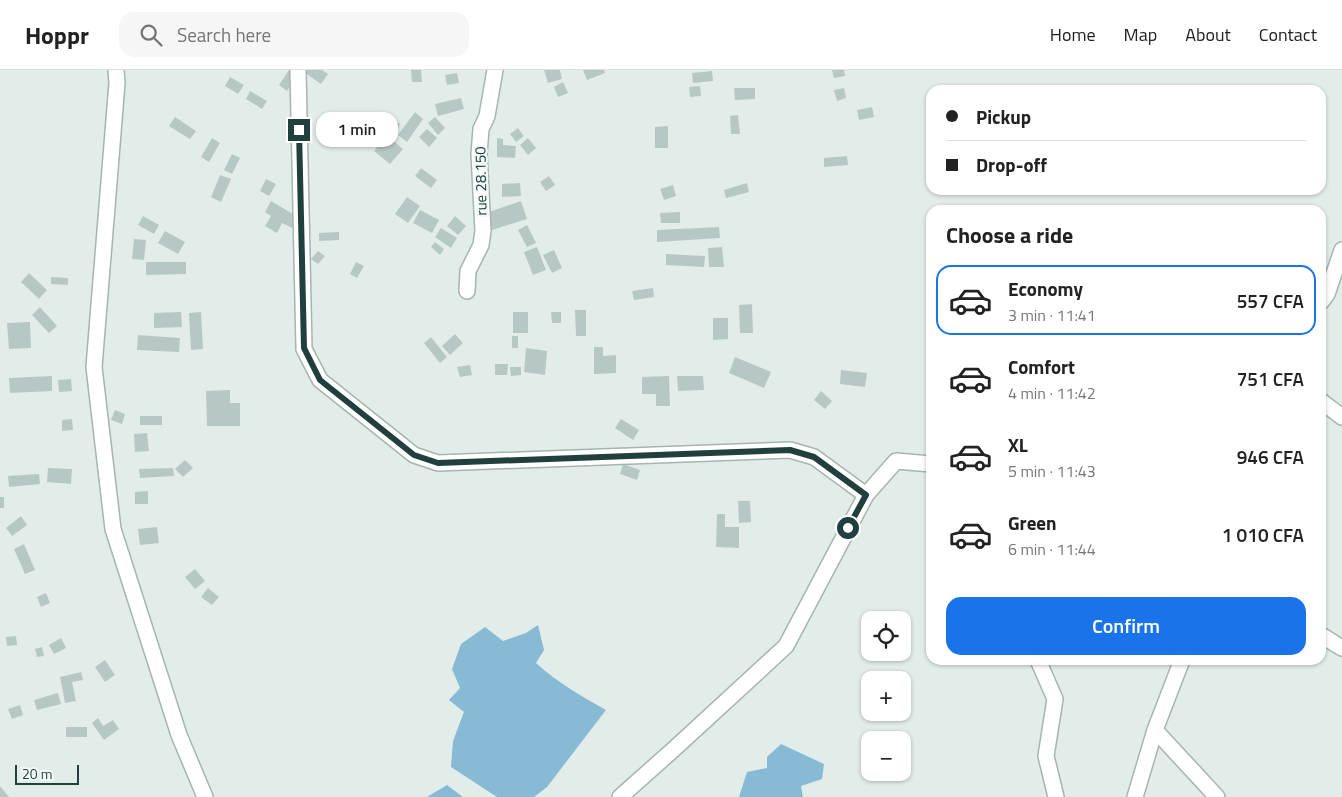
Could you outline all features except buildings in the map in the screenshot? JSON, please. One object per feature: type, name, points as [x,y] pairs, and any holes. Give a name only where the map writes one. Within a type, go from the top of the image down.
[{"type":"street","points":[[116,70],[117,83],[94,367],[113,529],[179,735],[204,797]]},
{"type":"street","points":[[298,70],[304,348],[320,380],[414,455],[438,463],[790,450],[814,457],[866,495]]},
{"type":"street","name":"rue 28.150","points":[[467,291],[468,271],[481,245],[483,231],[479,154],[481,129],[487,116],[495,70]]},
{"type":"street","points":[[1326,295],[1342,250]]},
{"type":"street","points":[[1326,405],[1342,417]]},
{"type":"street","points":[[620,797],[674,750],[786,646],[866,495],[896,461],[926,464]]},
{"type":"street","points":[[1326,638],[1342,648]]},
{"type":"street","points":[[1040,665],[1055,700],[1046,756],[1056,797]]},
{"type":"street","points":[[1135,797],[1155,730],[1180,665]]},
{"type":"street","points":[[1155,730],[1217,797]]},
{"type":"water","points":[[538,625],[544,650],[536,663],[561,683],[606,710],[547,787],[534,797],[497,797],[451,767],[453,741],[464,712],[449,700],[460,688],[452,669],[461,644],[485,627],[503,641],[526,633]]},
{"type":"water","points":[[781,744],[824,764],[822,779],[801,786],[803,797],[739,797],[747,772],[767,768],[767,757]]},
{"type":"water","points":[[447,785],[463,797],[427,797]]},
{"type":"route","points":[[299,130],[304,348],[320,380],[414,455],[438,463],[790,450],[814,457],[866,495],[848,528]]}]
